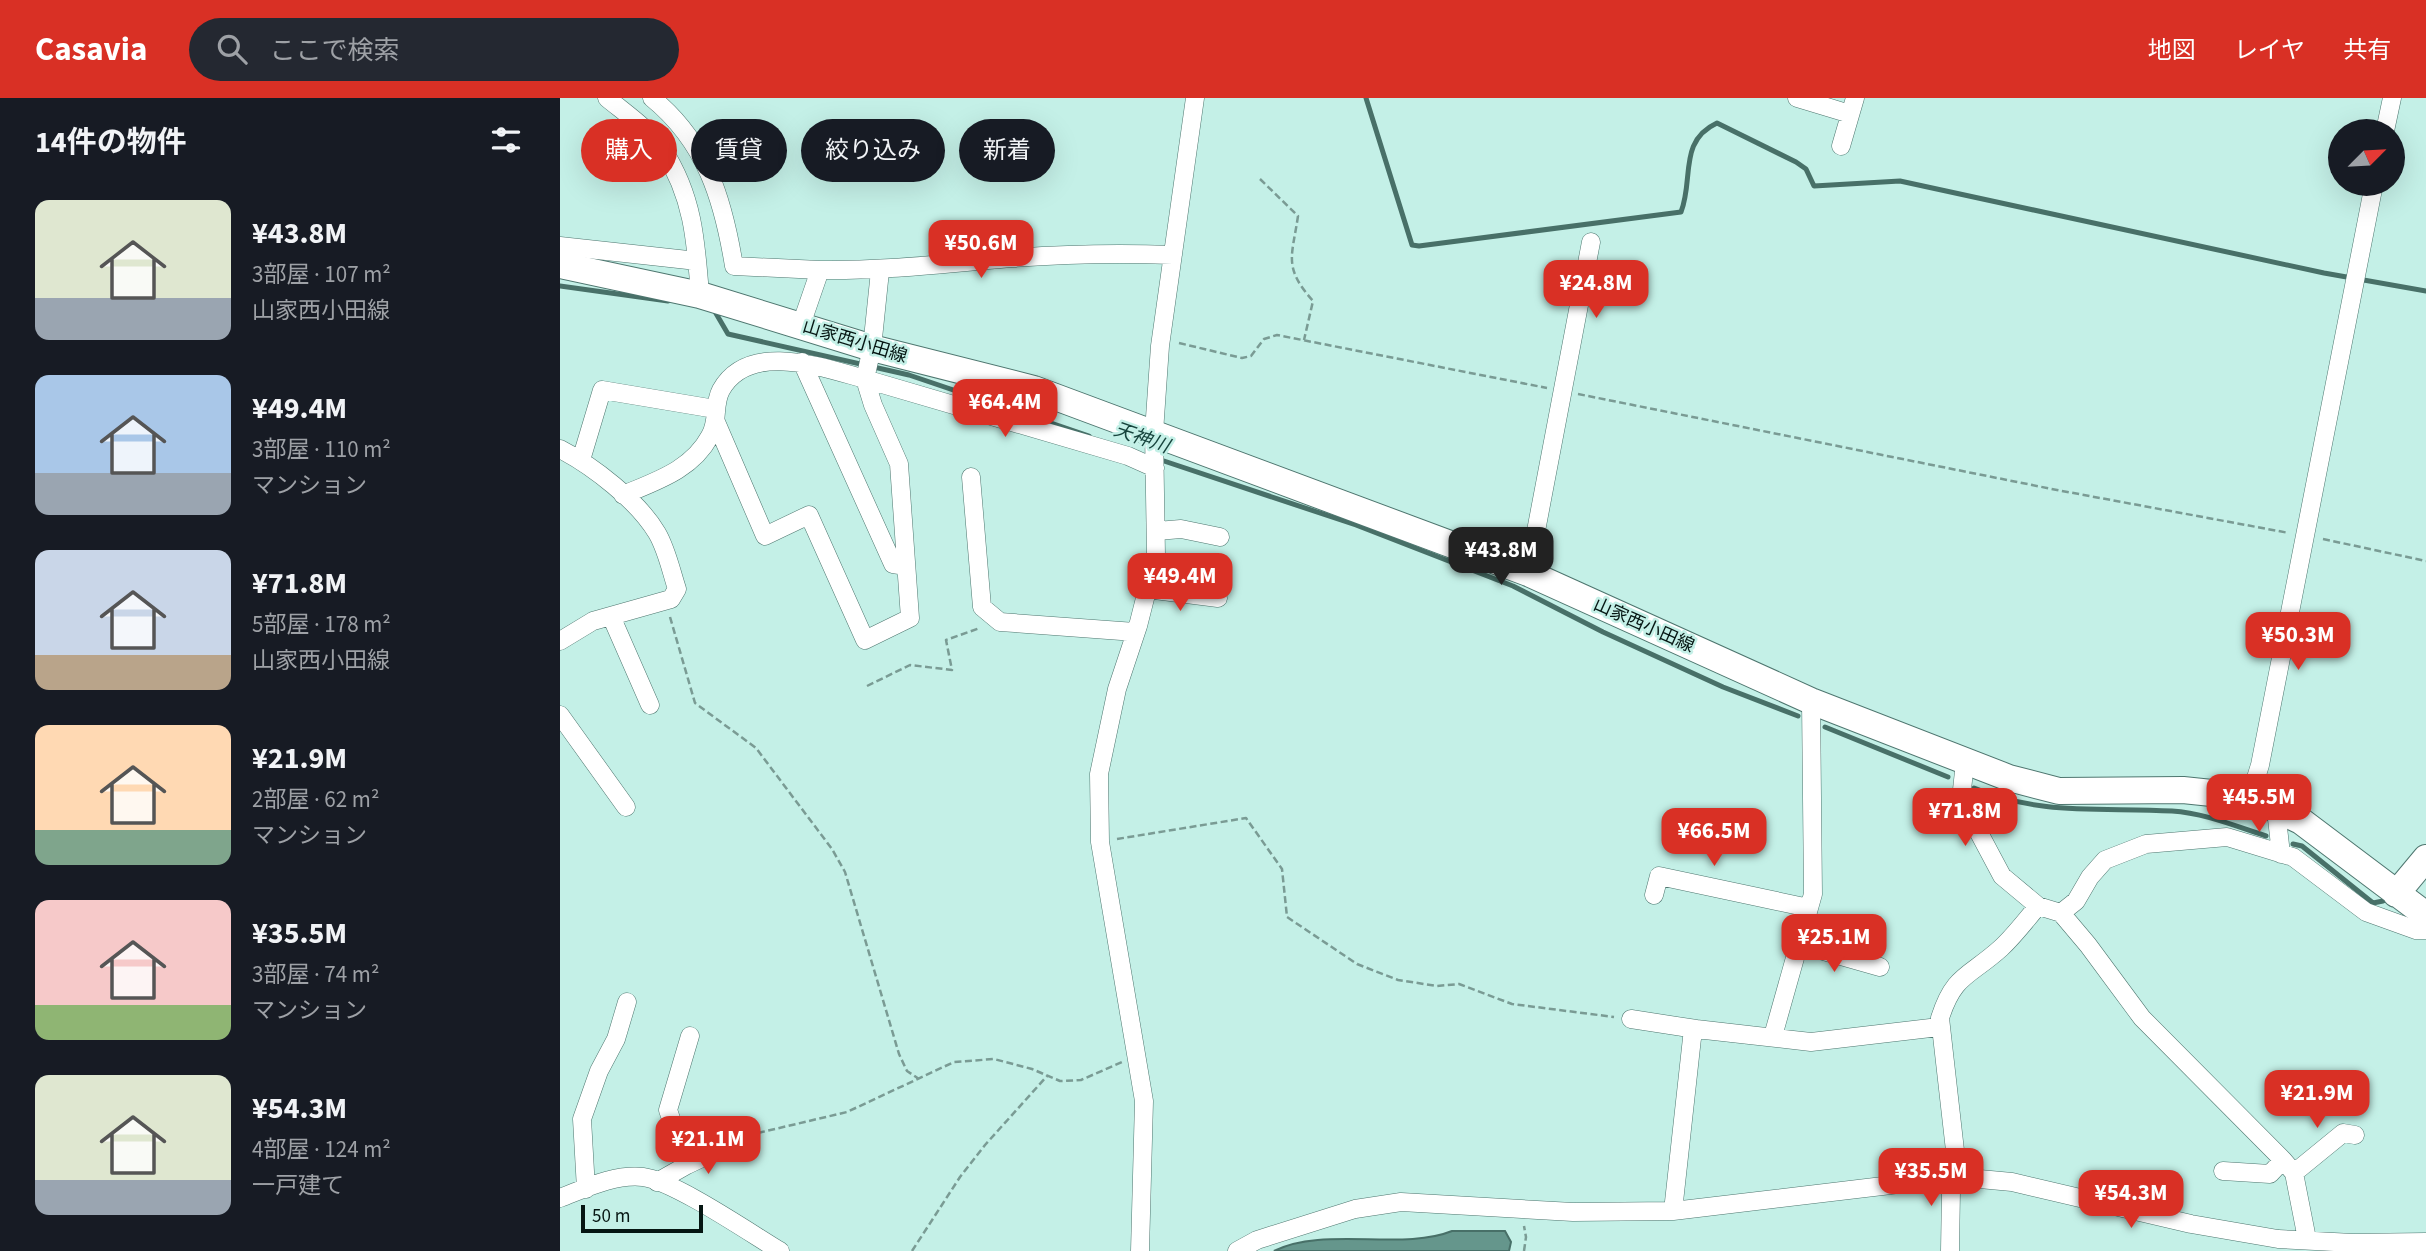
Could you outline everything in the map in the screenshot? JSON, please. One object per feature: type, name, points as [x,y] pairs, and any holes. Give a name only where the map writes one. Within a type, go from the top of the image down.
[{"type":"main road","name":"山家西小田線","points":[[560,265],[700,295],[872,348],[1034,389],[1528,573],[1811,701],[2009,778],[2059,790],[2183,789],[2250,797],[2301,821],[2426,915]]},
{"type":"main road","points":[[2386,886],[2426,858]]},
{"type":"street","points":[[607,98],[662,148],[680,182],[694,222],[700,295]]},
{"type":"street","points":[[652,98],[672,115],[692,140],[708,170],[727,223],[734,266],[880,271],[1094,253],[1173,255]]},
{"type":"street","points":[[1140,1251],[1144,1101],[1100,842],[1099,774],[1117,689],[1156,555],[1154,432],[1160,346],[1195,98]]},
{"type":"street","points":[[1797,98],[1852,106],[1841,146]]},
{"type":"street","points":[[2388,119],[2392,98]]},
{"type":"street","points":[[2250,797],[2260,765],[2372,196]]},
{"type":"street","points":[[1528,573],[1591,242]]},
{"type":"street","points":[[560,246],[698,261]]},
{"type":"street","points":[[801,325],[820,270]]},
{"type":"street","points":[[716,416],[765,536],[808,515],[865,640],[910,618],[899,464],[873,405],[866,379],[880,271]]},
{"type":"street","points":[[623,495],[683,468],[710,438],[722,389],[740,370],[774,360],[802,362],[866,379],[1128,456],[1155,468]]},
{"type":"street","points":[[802,362],[893,564],[906,566]]},
{"type":"street","points":[[581,460],[602,390],[716,416]]},
{"type":"street","points":[[560,449],[581,460],[623,495],[656,532],[677,589],[671,599],[593,621],[560,640]]},
{"type":"street","points":[[971,477],[982,607],[1000,622],[1135,632]]},
{"type":"street","points":[[1157,531],[1181,529],[1220,537]]},
{"type":"street","points":[[1147,589],[1218,598]]},
{"type":"street","points":[[611,616],[650,705]]},
{"type":"street","points":[[1773,1037],[1814,894],[1811,701]]},
{"type":"street","points":[[560,715],[626,807]]},
{"type":"street","points":[[1965,762],[1961,799],[2002,876],[2038,906],[2060,913],[2088,944],[2142,1018],[2288,1167],[2306,1238]]},
{"type":"street","points":[[2276,810],[2281,854]]},
{"type":"street","points":[[2060,913],[2076,901],[2090,877],[2105,860],[2146,844],[2227,837],[2293,857],[2366,912],[2416,930],[2426,930]]},
{"type":"street","points":[[1654,895],[1659,876],[1810,908]]},
{"type":"street","points":[[2356,904],[2386,886]]},
{"type":"street","points":[[1950,1251],[1951,1189],[1958,1177],[1939,1027],[1947,997],[1961,977],[1975,970],[2003,946],[2038,906]]},
{"type":"street","points":[[1799,944],[1880,967]]},
{"type":"street","points":[[586,1189],[582,1119],[599,1072],[616,1039],[627,1002]]},
{"type":"street","points":[[1631,1019],[1811,1042],[1832,1042],[1939,1027]]},
{"type":"street","points":[[1673,1211],[1692,1038],[1696,1029]]},
{"type":"street","points":[[687,1164],[668,1110],[690,1036]]},
{"type":"street","points":[[2223,1171],[2270,1174],[2288,1167],[2343,1133],[2355,1135]]},
{"type":"street","points":[[657,1182],[687,1164],[742,1139]]},
{"type":"street","points":[[560,1198],[612,1179],[643,1177],[657,1182],[780,1251]]},
{"type":"street","points":[[1237,1251],[1257,1240],[1354,1209],[1401,1202],[1573,1212],[1673,1211],[1958,1177],[2012,1182],[2191,1224],[2278,1239],[2306,1238],[2353,1243],[2426,1242]]},
{"type":"path","points":[[1259,180],[1298,216],[1291,260],[1295,280],[1312,301],[1304,340]]},
{"type":"path","points":[[1160,346],[1174,342],[1242,358],[1251,356],[1264,338],[1277,335],[2426,561]]},
{"type":"path","points":[[665,601],[695,703],[756,748],[832,849],[845,872],[899,1054],[907,1071],[919,1079]]},
{"type":"path","points":[[867,686],[910,665],[952,670],[946,640],[1000,622]]},
{"type":"path","points":[[1100,842],[1246,818],[1283,869],[1287,917],[1357,964],[1398,980],[1437,986],[1459,984],[1512,1004],[1631,1019]]},
{"type":"path","points":[[742,1139],[766,1129],[847,1112],[954,1062],[994,1059],[1060,1081],[1081,1080],[1136,1056]]},
{"type":"path","points":[[912,1251],[960,1177],[1048,1075]]},
{"type":"path","points":[[1521,1209],[1526,1237],[1524,1251]]},
{"type":"shaded area","points":[[1452,1231],[1505,1231],[1511,1242],[1509,1251],[1274,1251],[1315,1240],[1410,1239],[1432,1237]]},
{"type":"waterway","points":[[1366,98],[1412,245],[1681,212],[1692,150],[1705,131],[1717,123],[1796,162],[1806,169],[1814,186],[1900,181],[2324,273],[2426,291]]},
{"type":"waterway","name":"天神川","points":[[560,286],[668,301]]},
{"type":"waterway","name":"天神川","points":[[714,310],[728,334],[909,375],[1089,436]]},
{"type":"waterway","name":"天神川","points":[[1158,459],[1356,525],[1513,586],[1603,632],[1723,687],[1798,716]]},
{"type":"waterway","points":[[1825,727],[1948,777]]},
{"type":"waterway","points":[[1974,788],[1999,797],[2047,807],[2184,812],[2219,820],[2266,836]]},
{"type":"waterway","points":[[2293,844],[2302,846],[2373,903],[2383,901]]}]
